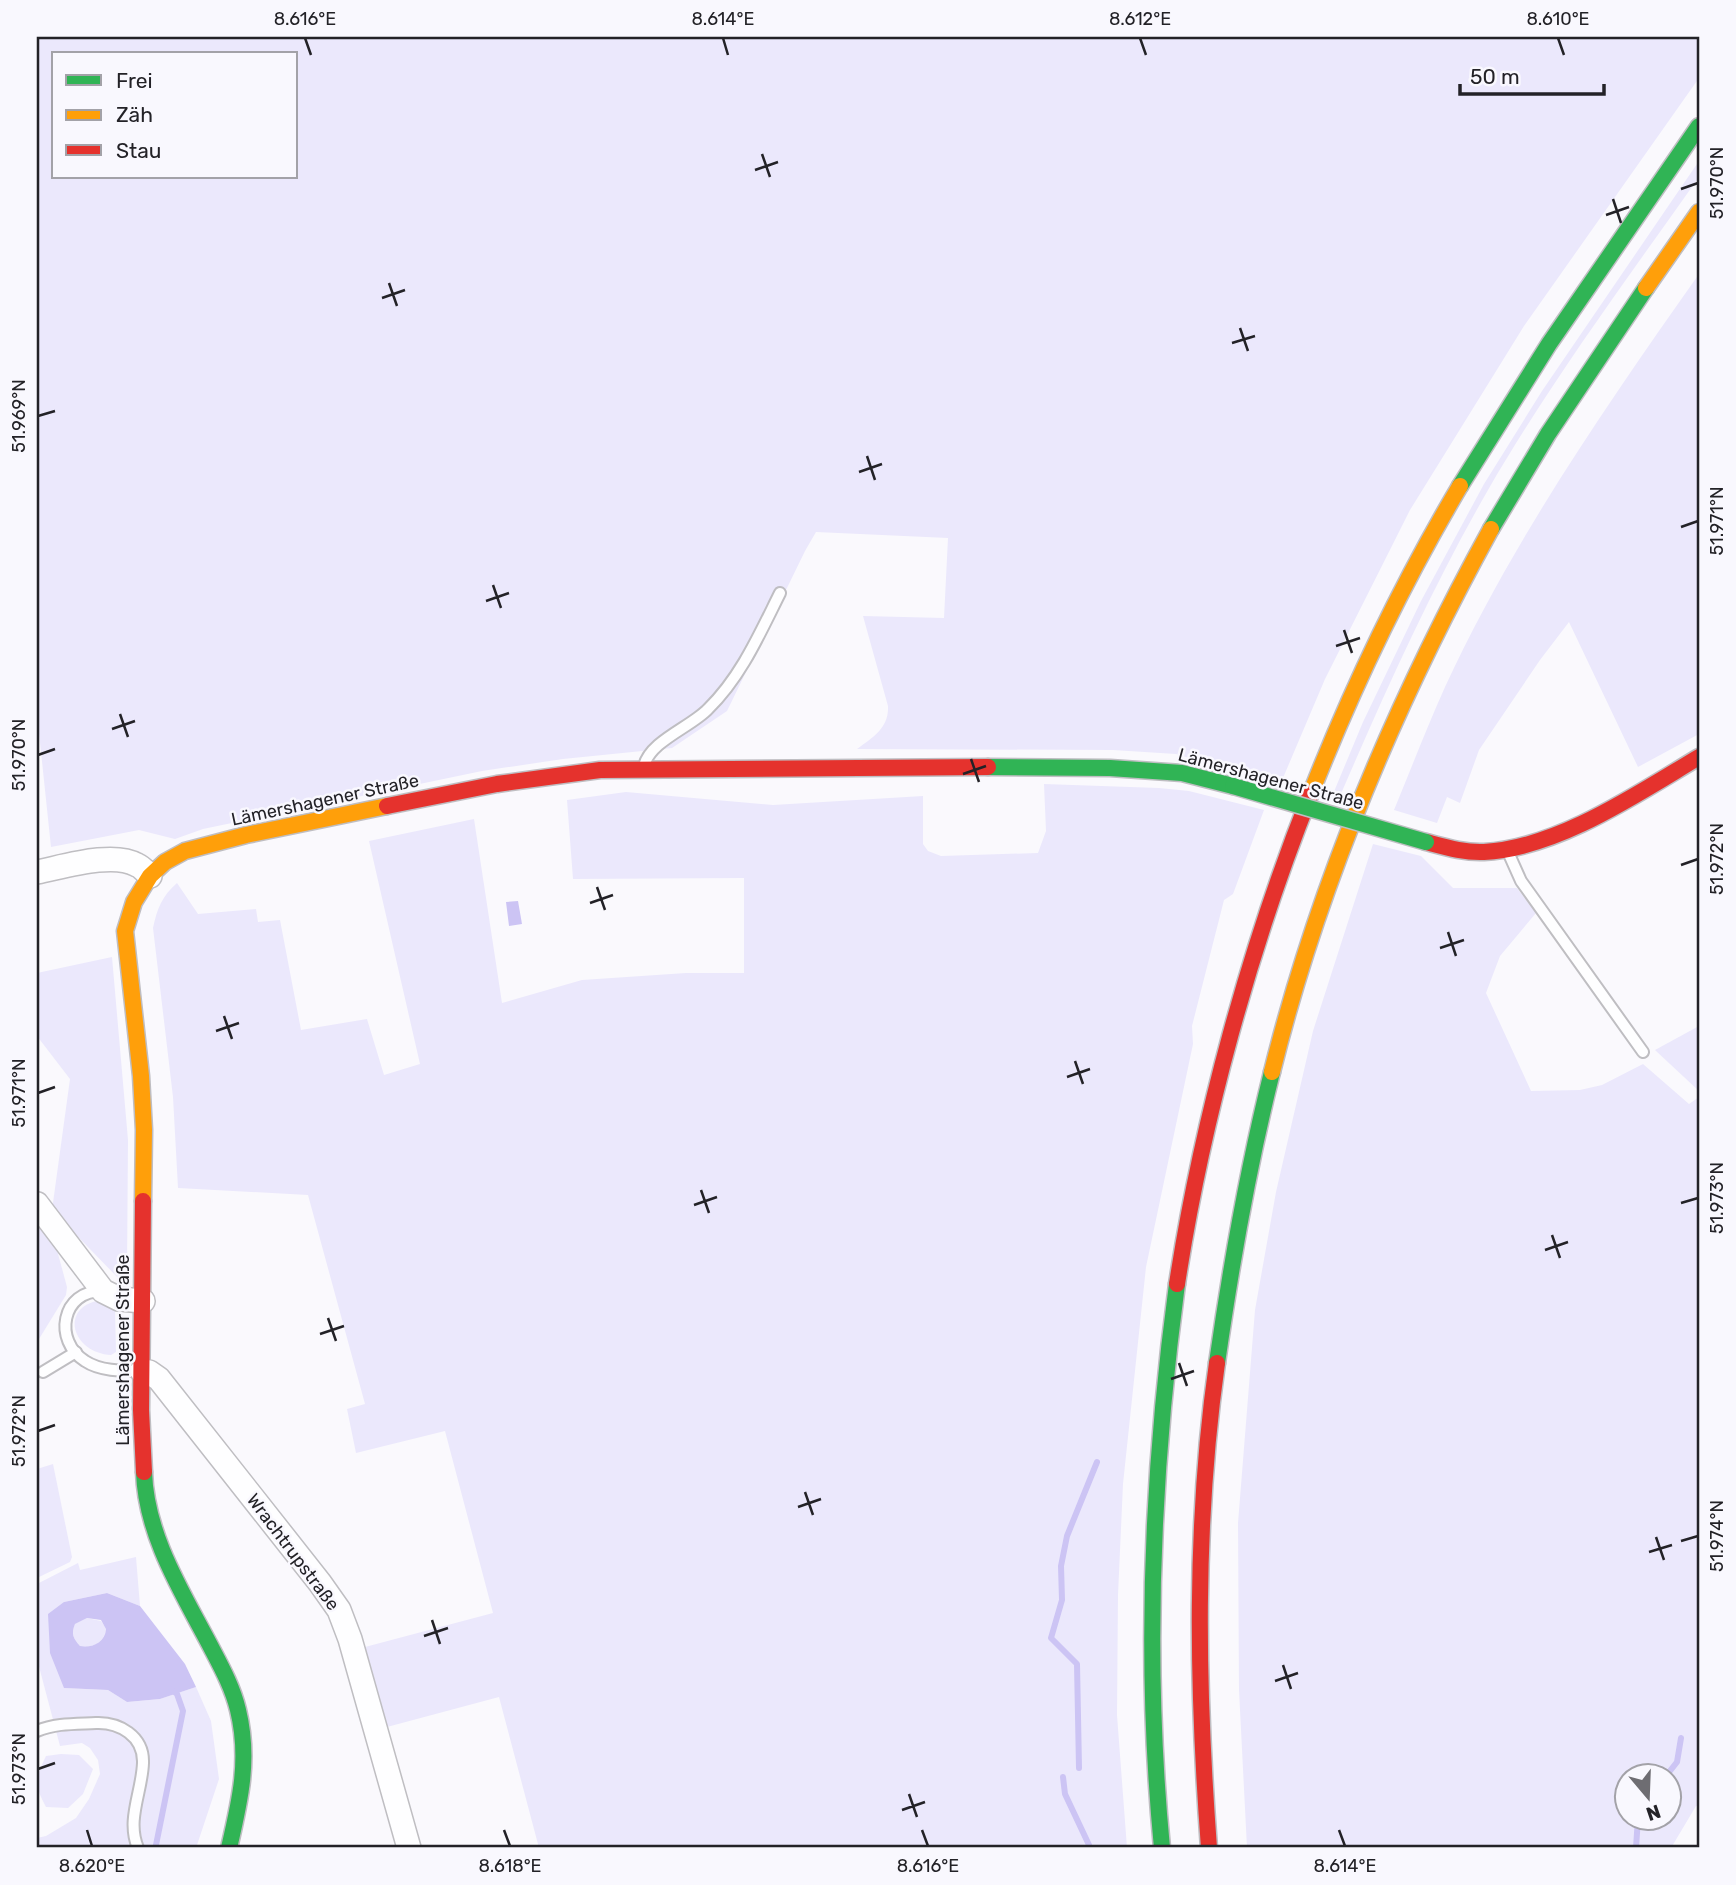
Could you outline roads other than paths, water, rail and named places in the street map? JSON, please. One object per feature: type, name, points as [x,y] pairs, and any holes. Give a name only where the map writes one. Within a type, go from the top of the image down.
[{"type":"main road","points":[[1162,1848],[1156,1797],[1152,1633],[1159,1438],[1178,1282],[1209,1123],[1254,956],[1312,788],[1365,666],[1410,573],[1486,439],[1537,359],[1699,126]]},
{"type":"main road","points":[[1209,1848],[1200,1702],[1202,1548],[1213,1392],[1229,1271],[1250,1165],[1291,998],[1340,855],[1388,736],[1467,572],[1552,426],[1699,212]]},
{"type":"main road","name":"Lämershagener Straße","points":[[229,1848],[243,1789],[243,1736],[239,1709],[229,1683],[169,1566],[152,1520],[144,1481],[144,1120],[125,931],[134,902],[150,876],[165,862],[185,851],[257,832],[497,784],[600,770],[643,769],[1110,768],[1182,773],[1426,842],[1465,851],[1485,852],[1505,844],[1564,830],[1699,757]]},
{"type":"street","points":[[37,872],[111,860],[138,865],[150,876]]},
{"type":"street","points":[[37,1204],[103,1291],[120,1299],[143,1301]]},
{"type":"street","name":"Wrachtrupstraße","points":[[142,1371],[159,1379],[339,1610],[350,1639],[409,1848]]},
{"type":"lane","points":[[643,769],[649,753],[694,721],[720,696],[751,649],[780,593]]},
{"type":"lane","points":[[1505,844],[1521,881],[1643,1052]]},
{"type":"lane","points":[[103,1291],[82,1294],[68,1310],[66,1332],[84,1361],[118,1371],[142,1371]]},
{"type":"lane","points":[[43,1372],[76,1352]]},
{"type":"lane","points":[[37,1731],[59,1724],[103,1723],[119,1725],[130,1733],[139,1745],[143,1761],[132,1824],[133,1838],[138,1848]]},
{"type":"waterway","points":[[1079,1768],[1077,1664],[1051,1638],[1062,1600],[1061,1566],[1067,1536],[1097,1462]]},
{"type":"waterway","points":[[156,1845],[183,1711],[177,1694],[172,1690]]},
{"type":"waterway","points":[[1677,1762],[1681,1738]]},
{"type":"waterway","points":[[1063,1777],[1065,1794],[1089,1845]]},
{"type":"waterway","points":[[1636,1848],[1637,1832]]}]
